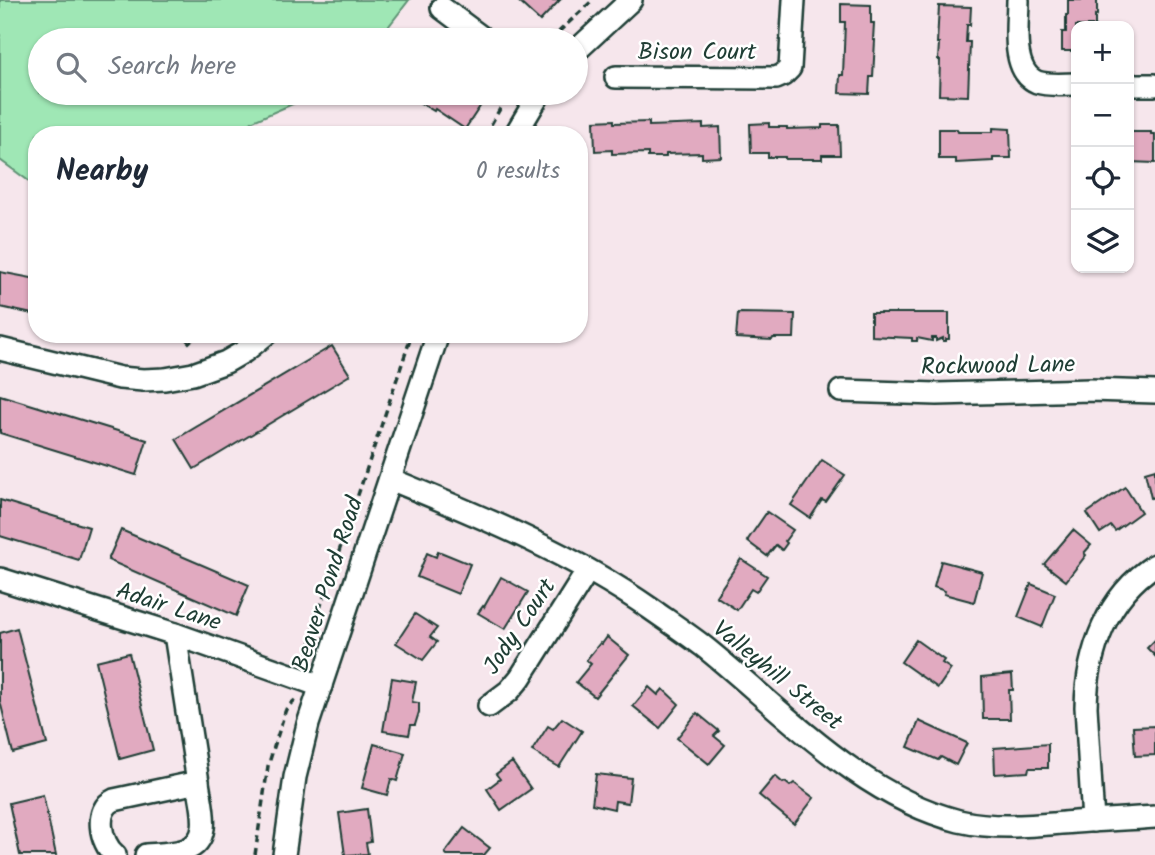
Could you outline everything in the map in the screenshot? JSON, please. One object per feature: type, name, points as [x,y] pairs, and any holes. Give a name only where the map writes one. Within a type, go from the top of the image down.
[{"type":"street","points":[[588,40],[631,0]]},
{"type":"street","name":"Bison Court","points":[[616,77],[776,78],[783,75],[790,68],[794,0]]},
{"type":"street","points":[[1018,0],[1018,47],[1021,67],[1036,81],[1071,84]]},
{"type":"street","points":[[442,8],[469,28]]},
{"type":"street","points":[[1134,85],[1155,85]]},
{"type":"street","points":[[520,126],[533,105]]},
{"type":"street","points":[[0,349],[120,378],[142,380],[194,374],[226,362],[255,343]]},
{"type":"street","name":"Beaver Pond Road","points":[[284,855],[295,777],[308,724],[435,343]]},
{"type":"street","name":"Rockwood Lane","points":[[841,391],[937,394],[1090,390],[1155,392]]},
{"type":"street","name":"Valleyhill Street","points":[[390,479],[545,547],[649,607],[702,646],[814,740],[868,780],[897,798],[928,812],[961,821],[1021,827],[1155,817]]},
{"type":"street","points":[[1093,821],[1086,707],[1090,664],[1107,617],[1123,592],[1155,565]]},
{"type":"street","name":"Jody Court","points":[[489,706],[509,691],[520,678],[588,570]]},
{"type":"street","name":"Adair Lane","points":[[0,579],[175,634],[321,686]]},
{"type":"street","points":[[146,855],[187,850],[197,843],[203,834],[204,824],[175,634]]},
{"type":"street","points":[[115,855],[102,834],[102,810],[108,803],[198,782]]},
{"type":"path","points":[[563,28],[593,0]]},
{"type":"path","points":[[490,126],[502,105]]},
{"type":"path","points":[[307,661],[314,626],[409,343]]},
{"type":"path","points":[[255,855],[268,766],[287,707],[295,700]]},
{"type":"green space","points":[[0,0],[409,0],[387,28],[28,28],[28,105],[290,105],[253,121],[248,126],[28,126],[28,180],[0,160]]},
{"type":"building","points":[[517,0],[560,0],[540,21]]},
{"type":"building","points":[[1068,0],[1097,0],[1095,21],[1071,21],[1071,51],[1062,51],[1062,32],[1066,32]]},
{"type":"building","points":[[841,4],[871,5],[875,40],[869,94],[839,93],[840,75],[843,75],[845,22],[841,22]]},
{"type":"building","points":[[939,6],[971,7],[966,42],[970,42],[968,96],[939,95]]},
{"type":"building","points":[[424,105],[481,105],[467,126],[460,126],[435,109],[434,111]]},
{"type":"building","points":[[614,120],[614,123],[649,122],[649,126],[703,124],[703,128],[720,127],[721,157],[702,158],[702,153],[648,157],[648,153],[612,154],[612,150],[595,151],[594,121]]},
{"type":"building","points":[[769,123],[769,127],[787,129],[839,125],[840,155],[822,155],[822,159],[785,159],[768,157],[768,153],[751,153],[750,124]]},
{"type":"building","points":[[993,128],[1010,129],[1011,158],[956,163],[956,159],[939,159],[939,129],[993,132]]},
{"type":"building","points":[[1134,132],[1155,134],[1155,163],[1134,162]]},
{"type":"building","points":[[0,272],[28,277],[28,313],[0,307]]},
{"type":"building","points":[[738,313],[795,314],[794,338],[736,338]]},
{"type":"building","points":[[871,313],[949,313],[949,339],[936,341],[936,338],[932,338],[932,341],[917,338],[917,341],[912,341],[912,338],[871,336]]},
{"type":"building","points":[[332,346],[350,375],[194,469],[176,439]]},
{"type":"building","points":[[0,395],[147,440],[136,475],[0,433]]},
{"type":"building","points":[[822,460],[845,475],[826,502],[822,500],[810,518],[791,505]]},
{"type":"building","points":[[1155,469],[1155,497],[1151,498],[1145,472]]},
{"type":"building","points":[[1125,487],[1141,512],[1115,531],[1111,526],[1100,533],[1087,513]]},
{"type":"building","points":[[0,500],[89,527],[79,560],[0,536]]},
{"type":"building","points":[[767,512],[793,530],[782,550],[776,545],[767,556],[747,541]]},
{"type":"building","points":[[121,530],[249,585],[236,616],[108,560]]},
{"type":"building","points":[[1073,530],[1091,545],[1066,581],[1044,564]]},
{"type":"building","points":[[438,551],[470,564],[458,594],[417,577],[427,553],[436,557]]},
{"type":"building","points":[[741,559],[767,576],[756,592],[751,589],[737,610],[716,596]]},
{"type":"building","points":[[941,561],[982,572],[974,602],[944,594],[945,591],[934,587]]},
{"type":"building","points":[[501,577],[528,592],[505,629],[478,613]]},
{"type":"building","points":[[1031,584],[1055,594],[1042,627],[1018,617]]},
{"type":"building","points":[[415,614],[437,628],[430,637],[437,642],[423,660],[396,643]]},
{"type":"building","points":[[17,628],[47,744],[13,753],[0,701],[0,633]]},
{"type":"building","points":[[607,637],[629,655],[595,697],[576,682],[591,664],[586,660]]},
{"type":"building","points":[[916,640],[944,660],[942,663],[951,669],[938,688],[901,662]]},
{"type":"building","points":[[1155,640],[1155,656],[1147,648]]},
{"type":"building","points":[[129,653],[153,750],[120,759],[96,661]]},
{"type":"building","points":[[1012,674],[1013,690],[1009,690],[1010,719],[983,719],[982,677]]},
{"type":"building","points":[[392,678],[416,682],[412,702],[419,703],[419,712],[415,725],[411,725],[409,735],[383,731]]},
{"type":"building","points":[[649,687],[658,695],[663,689],[679,704],[660,728],[633,706]]},
{"type":"building","points":[[697,713],[719,731],[714,736],[725,745],[709,764],[677,738]]},
{"type":"building","points":[[562,718],[582,731],[559,767],[532,751],[548,726],[553,729]]},
{"type":"building","points":[[919,721],[967,743],[956,765],[941,757],[938,760],[908,747]]},
{"type":"building","points":[[1155,726],[1155,755],[1135,756],[1133,727]]},
{"type":"building","points":[[374,744],[405,753],[397,781],[391,779],[387,795],[362,788]]},
{"type":"building","points":[[1048,744],[1048,768],[1029,768],[1028,772],[995,774],[994,748]]},
{"type":"building","points":[[512,762],[531,789],[501,810],[487,789],[500,779],[496,774]]},
{"type":"building","points":[[596,774],[631,778],[628,803],[615,801],[614,809],[592,804]]},
{"type":"building","points":[[775,776],[790,786],[794,783],[814,798],[794,824],[759,795]]},
{"type":"building","points":[[43,795],[56,855],[20,855],[9,803]]},
{"type":"building","points":[[367,809],[371,842],[366,843],[368,854],[345,855],[339,813]]},
{"type":"building","points":[[464,828],[490,848],[484,855],[445,853]]}]
